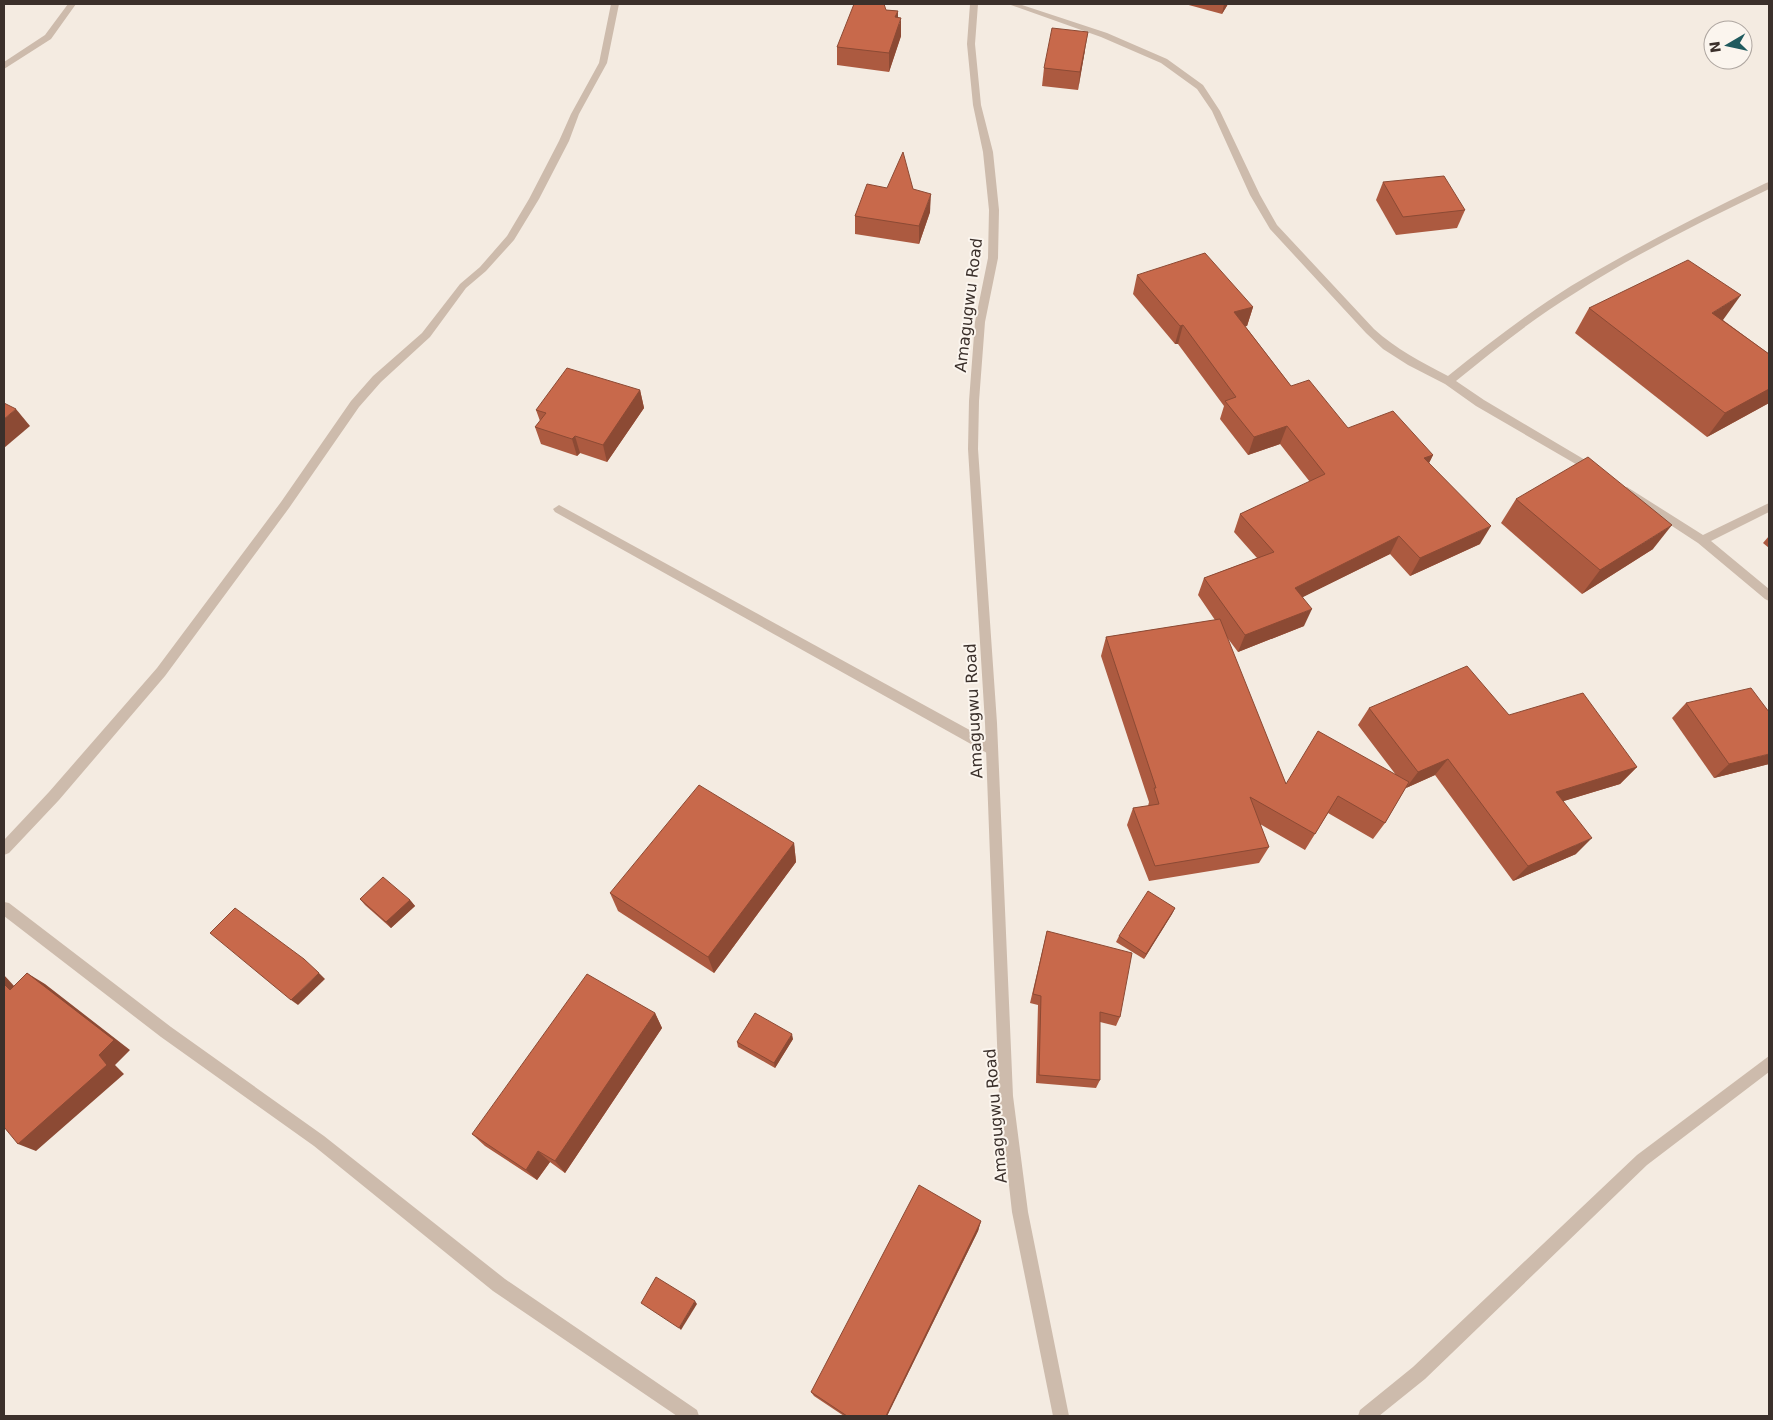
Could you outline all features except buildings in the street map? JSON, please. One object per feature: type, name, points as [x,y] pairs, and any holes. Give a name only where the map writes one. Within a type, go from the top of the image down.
[{"type":"street","points":[[4,66],[48,36],[72,4]]},
{"type":"street","points":[[4,849],[54,796],[161,672],[285,505],[355,404],[377,379],[426,335],[463,286],[483,269],[511,238],[564,141],[575,114],[603,63],[615,4]]},
{"type":"street","name":"Amagugwu Road","points":[[974,4],[971,44],[977,105],[988,152],[994,210],[993,258],[980,322],[973,430],[992,749],[1006,1096],[1020,1212],[1061,1416]]},
{"type":"street","points":[[1012,4],[1104,34],[1164,61],[1200,87],[1216,111],[1255,195],[1274,227],[1370,331],[1387,346],[1412,362],[1449,381],[1603,477]]},
{"type":"street","points":[[1449,381],[1512,331],[1579,286],[1669,234],[1769,185]]},
{"type":"street","points":[[1620,487],[1702,540],[1769,596]]},
{"type":"street","points":[[1702,540],[1769,507]]},
{"type":"street","points":[[559,509],[992,749]]},
{"type":"street","points":[[4,908],[166,1032],[319,1141],[499,1285],[691,1416]]},
{"type":"street","points":[[1366,1416],[1419,1373],[1642,1160],[1769,1063]]}]
